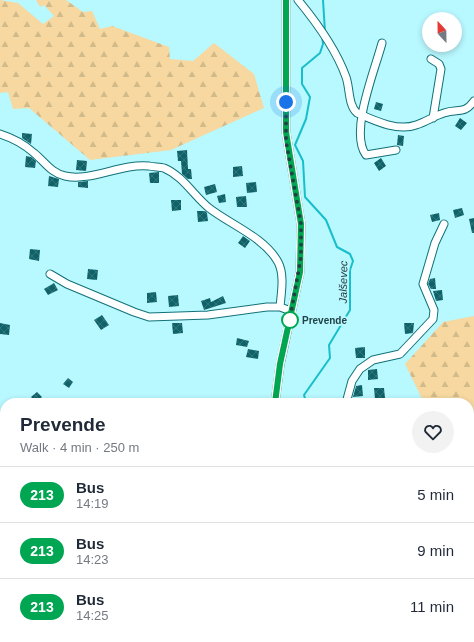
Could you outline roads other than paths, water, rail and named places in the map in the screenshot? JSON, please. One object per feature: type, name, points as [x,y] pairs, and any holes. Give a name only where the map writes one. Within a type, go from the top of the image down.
[{"type":"street","points":[[276,398],[280,364],[300,272],[301,224],[286,132],[286,0]]},
{"type":"street","points":[[298,0],[329,43],[346,77],[354,110],[362,115],[385,124],[414,126],[445,112],[463,111],[469,109],[474,101]]},
{"type":"street","points":[[382,43],[362,115],[360,141],[362,150],[366,155],[396,150]]},
{"type":"street","points":[[431,59],[439,64],[441,69],[433,118]]},
{"type":"street","points":[[0,134],[15,139],[34,153],[53,172],[67,176],[86,176],[126,166],[164,168],[180,178],[208,208],[270,251],[279,263],[282,275],[280,307]]},
{"type":"street","points":[[347,398],[352,381],[360,369],[373,360],[400,354],[433,319],[434,310],[424,284],[436,243],[444,224]]},
{"type":"street","points":[[50,274],[67,284],[149,317],[208,315],[280,307],[292,311]]},
{"type":"waterway","name":"Jalševec","points":[[323,0],[325,32]]},
{"type":"waterway","name":"Jalševec","points":[[305,398],[304,395],[330,358],[329,345],[350,310],[350,270],[353,261],[350,254],[337,247],[326,220],[305,197],[303,161],[295,145],[306,119],[310,97],[302,84],[302,68],[320,53],[323,44],[322,35]]},
{"type":"place","name":"Prevende","points":[[290,320]]}]
